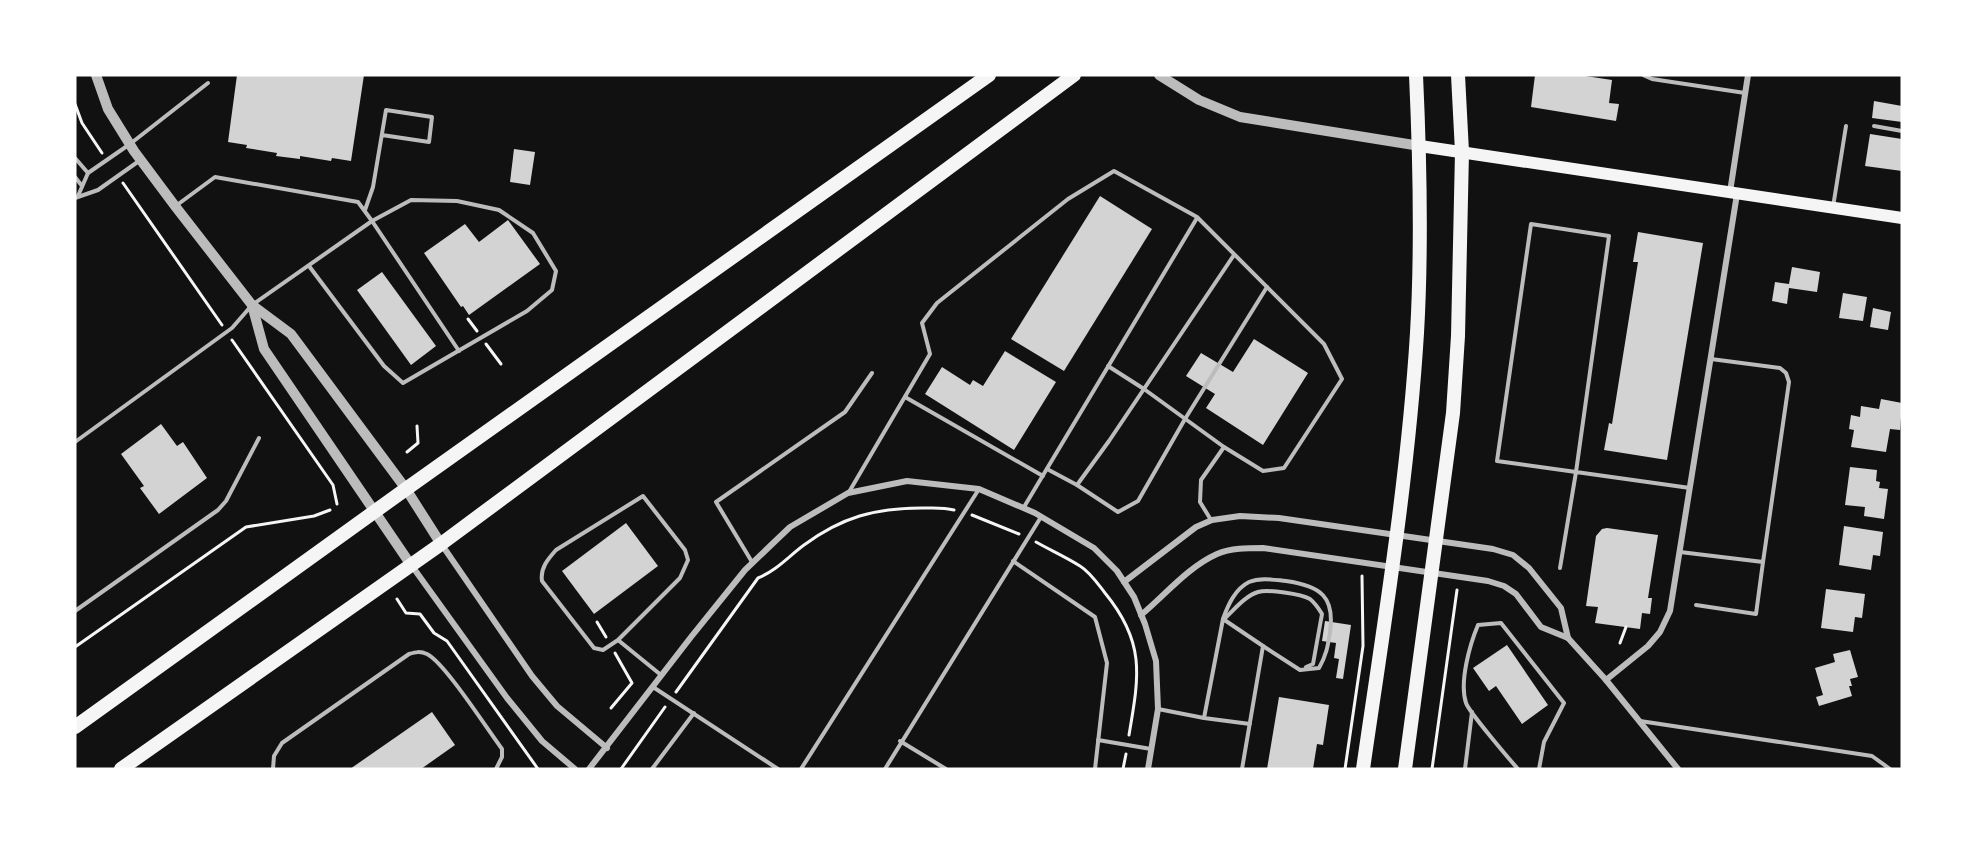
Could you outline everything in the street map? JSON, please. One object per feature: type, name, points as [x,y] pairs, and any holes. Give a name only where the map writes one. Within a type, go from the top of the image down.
[{"type":"main road","points":[[75,727],[375,513],[405,489],[989,75]]},
{"type":"main road","points":[[121,769],[441,544],[1074,75]]},
{"type":"main road","points":[[1363,769],[1392,568],[1411,409],[1417,333],[1420,250],[1416,75]]},
{"type":"main road","points":[[1405,769],[1453,413],[1462,152],[1458,75]]},
{"type":"main road","points":[[1419,146],[1902,218]]},
{"type":"street","points":[[96,75],[108,109],[141,160],[175,206],[252,305],[291,334],[405,489],[544,691],[557,706],[607,748]]},
{"type":"street","points":[[1159,75],[1199,100],[1240,117],[1419,146]]},
{"type":"street","points":[[1606,681],[1648,646],[1660,632],[1670,611],[1711,359],[1748,75]]},
{"type":"street","points":[[252,305],[264,349],[411,565],[507,698],[542,741],[575,769]]},
{"type":"street","points":[[589,769],[752,562],[790,527],[849,493],[907,481],[979,489],[1041,516],[1094,548],[1117,571],[1134,597],[1156,662],[1158,709],[1148,769]]},
{"type":"street","points":[[1124,582],[1182,536],[1212,520],[1240,516],[1279,518],[1493,549],[1513,555],[1529,568],[1561,608],[1568,638]]},
{"type":"street","points":[[1141,615],[1199,563],[1218,553],[1237,549],[1263,548],[1488,581],[1504,586],[1516,594],[1541,627],[1568,638],[1640,721],[1676,768]]},
{"type":"lane","points":[[1643,75],[1652,79],[1745,93]]},
{"type":"lane","points":[[76,197],[88,173],[130,144],[208,83]]},
{"type":"lane","points":[[364,211],[373,187],[386,110],[432,117],[429,142],[382,135]]},
{"type":"lane","points":[[1833,208],[1846,126]]},
{"type":"lane","points":[[1874,126],[1902,131]]},
{"type":"lane","points":[[75,158],[88,173]]},
{"type":"lane","points":[[76,197],[98,190],[141,160]]},
{"type":"lane","points":[[849,493],[930,354],[922,323],[937,303],[1068,199],[1114,171],[1197,218],[1324,344],[1342,379],[1284,468],[1263,471],[1224,447],[1108,366]]},
{"type":"lane","points":[[75,177],[82,187]]},
{"type":"lane","points":[[175,206],[215,177],[358,202],[459,351]]},
{"type":"lane","points":[[75,442],[227,332],[252,305],[372,221],[411,200],[456,201],[499,210],[532,233],[556,271],[552,290],[527,311],[403,383],[384,366],[309,266]]},
{"type":"lane","points":[[1023,508],[1197,218]]},
{"type":"lane","points":[[1560,568],[1576,472],[1610,236],[1531,224],[1497,460],[1576,472],[1690,488]]},
{"type":"lane","points":[[1077,485],[1234,255]]},
{"type":"lane","points":[[1047,469],[1077,485],[1118,512],[1138,501],[1185,419],[1267,287]]},
{"type":"lane","points":[[1696,605],[1756,614],[1789,382],[1786,372],[1780,368],[1711,359]]},
{"type":"lane","points":[[752,562],[716,502],[845,412],[872,374]]},
{"type":"lane","points":[[905,397],[1043,476]]},
{"type":"lane","points":[[75,611],[218,510],[226,501],[259,438]]},
{"type":"lane","points":[[1212,520],[1200,502],[1201,480],[1224,447]]},
{"type":"lane","points":[[801,769],[979,489]]},
{"type":"lane","points":[[644,496],[685,550],[688,560],[680,578],[618,640],[603,650],[594,648],[542,581],[541,575],[546,561],[556,550],[644,496]]},
{"type":"lane","points":[[885,769],[900,741],[1041,516]]},
{"type":"lane","points":[[1680,552],[1763,562]]},
{"type":"lane","points":[[1013,561],[1095,617],[1107,663],[1095,769]]},
{"type":"lane","points":[[1204,717],[1223,619],[1228,605],[1239,590],[1249,582],[1272,579],[1309,586],[1322,594],[1330,605],[1332,617],[1328,648],[1319,668],[1300,670],[1223,619]]},
{"type":"lane","points":[[1223,619],[1256,592],[1281,592],[1312,600],[1322,615],[1317,648],[1313,664],[1300,670]]},
{"type":"lane","points":[[1518,769],[1466,703],[1464,678],[1470,644],[1478,625],[1501,623],[1564,703],[1544,742],[1539,769]]},
{"type":"lane","points":[[618,640],[661,676]]},
{"type":"lane","points":[[1242,769],[1263,646]]},
{"type":"lane","points":[[273,769],[274,756],[282,744],[409,654],[418,651],[429,655],[443,668],[502,749],[502,757],[496,769]]},
{"type":"lane","points":[[653,687],[778,769]]},
{"type":"lane","points":[[1158,709],[1250,724]]},
{"type":"lane","points":[[1465,769],[1472,712]]},
{"type":"lane","points":[[652,769],[694,713]]},
{"type":"lane","points":[[1640,721],[1872,756],[1890,769]]},
{"type":"lane","points":[[1098,740],[1152,749]]},
{"type":"lane","points":[[900,741],[946,769]]},
{"type":"path","points":[[75,104],[82,123],[107,160]]},
{"type":"path","points":[[118,176],[333,485],[337,504]]},
{"type":"path","points":[[406,452],[418,443],[417,426]]},
{"type":"path","points":[[75,647],[246,526],[314,516],[330,510]]},
{"type":"path","points":[[1345,769],[1363,646],[1362,576]]},
{"type":"path","points":[[1432,769],[1457,590]]},
{"type":"path","points":[[397,599],[406,614],[420,614],[434,633],[447,641],[538,769]]},
{"type":"path","points":[[597,622],[632,682],[611,708]]},
{"type":"path","points":[[1620,643],[1626,627]]},
{"type":"building","points":[[237,75],[364,75],[351,161],[276,156],[277,153],[246,148],[247,145],[228,142]]},
{"type":"building","points":[[1535,75],[1579,75],[1612,80],[1609,103],[1619,104],[1616,121],[1531,107]]},
{"type":"building","points":[[1874,101],[1902,106],[1902,122],[1872,118]]},
{"type":"building","points":[[1870,134],[1902,139],[1902,171],[1865,166]]},
{"type":"building","points":[[514,149],[535,152],[530,185],[510,182]]},
{"type":"building","points":[[1100,196],[1152,229],[1064,371],[1011,339]]},
{"type":"building","points":[[508,220],[540,264],[469,315],[424,253],[465,224],[479,242]]},
{"type":"building","points":[[1638,232],[1703,243],[1667,460],[1604,450],[1609,423],[1612,424],[1638,262],[1633,262]]},
{"type":"building","points":[[1792,267],[1820,272],[1817,292],[1789,288],[1787,304],[1772,301],[1775,282],[1789,284]]},
{"type":"building","points":[[382,272],[436,346],[411,365],[357,290]]},
{"type":"building","points":[[1843,293],[1867,297],[1863,321],[1839,318]]},
{"type":"building","points":[[1873,308],[1891,312],[1888,330],[1870,327]]},
{"type":"building","points":[[1254,339],[1308,373],[1263,445],[1206,408],[1215,394],[1186,376],[1201,353],[1233,372]]},
{"type":"building","points":[[1005,351],[1056,382],[1014,450],[925,394],[942,367],[970,385],[973,380],[983,386]]},
{"type":"building","points":[[1881,399],[1902,403],[1900,430],[1890,429],[1886,452],[1851,447],[1854,430],[1849,429],[1851,415],[1860,417],[1861,406],[1879,409]]},
{"type":"building","points":[[161,424],[177,446],[183,442],[207,478],[159,514],[140,488],[144,486],[121,454]]},
{"type":"building","points":[[1850,467],[1877,470],[1876,481],[1880,482],[1879,488],[1888,489],[1884,519],[1864,516],[1865,507],[1845,505]]},
{"type":"building","points":[[626,523],[658,566],[594,614],[562,571]]},
{"type":"building","points":[[1844,526],[1883,532],[1880,556],[1873,555],[1871,570],[1839,565]]},
{"type":"building","points":[[1602,529],[1658,535],[1648,598],[1652,598],[1650,614],[1642,613],[1640,629],[1595,623],[1598,607],[1586,606],[1596,536]]},
{"type":"building","points":[[1826,589],[1865,594],[1862,618],[1855,617],[1853,632],[1821,628]]},
{"type":"building","points":[[1325,621],[1351,625],[1343,679],[1336,678],[1339,659],[1334,658],[1336,643],[1322,641]]},
{"type":"building","points":[[1507,645],[1548,705],[1522,724],[1496,686],[1489,691],[1473,668]]},
{"type":"building","points":[[1850,650],[1858,677],[1850,679],[1852,686],[1849,686],[1852,696],[1819,706],[1816,697],[1823,695],[1815,668],[1835,662],[1833,654]]},
{"type":"building","points":[[1279,697],[1329,705],[1323,745],[1317,744],[1313,769],[1267,769]]},
{"type":"building","points":[[432,712],[455,745],[421,769],[350,769]]}]
